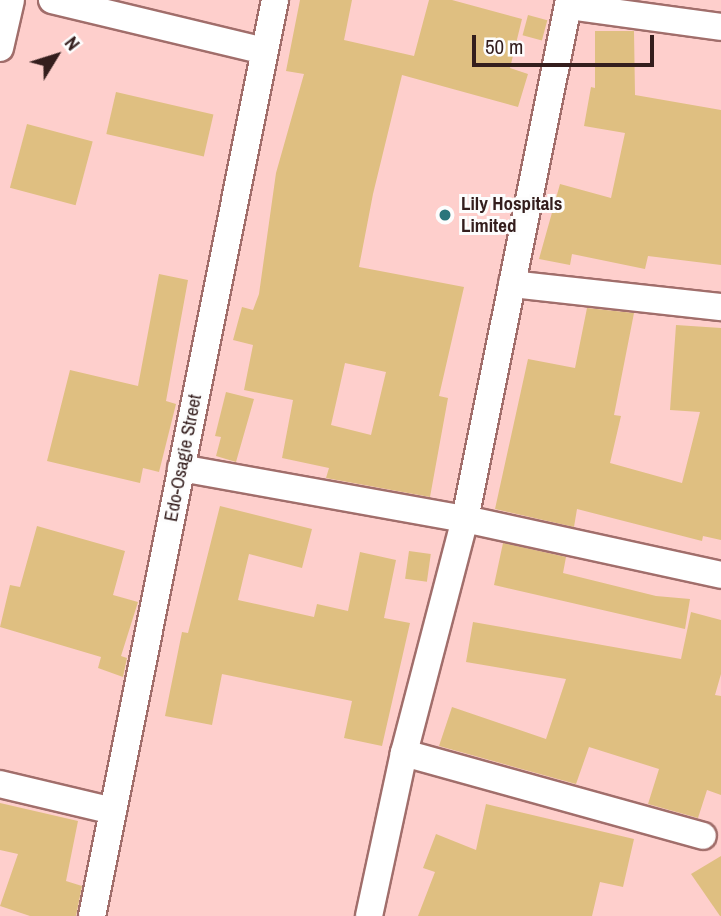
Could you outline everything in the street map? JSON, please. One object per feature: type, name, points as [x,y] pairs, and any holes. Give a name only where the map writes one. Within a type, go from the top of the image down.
[{"type":"street","points":[[0,48],[11,0]]},
{"type":"street","points":[[52,0],[264,51]]},
{"type":"street","name":"Edo-Osagie Street","points":[[92,916],[275,0]]},
{"type":"street","points":[[369,916],[404,754],[465,519],[568,3],[721,27]]},
{"type":"street","points":[[512,284],[721,307]]},
{"type":"street","points":[[181,468],[465,519],[721,575]]},
{"type":"street","points":[[404,754],[702,836]]},
{"type":"street","points":[[0,784],[113,811]]},
{"type":"building","points":[[300,0],[352,0],[344,40],[414,56],[429,0],[452,0],[522,19],[510,68],[528,74],[518,107],[402,75],[373,194],[359,267],[464,287],[439,396],[448,398],[430,497],[326,478],[329,468],[282,458],[293,400],[244,390],[253,345],[233,340],[242,307],[253,310],[259,294],[276,173],[304,74],[286,71]],"holes":[[[345,363],[386,372],[371,435],[331,425]]]},
{"type":"building","points":[[528,15],[547,20],[542,40],[523,35]]},
{"type":"building","points":[[595,31],[634,31],[635,95],[721,110],[721,265],[648,256],[645,269],[572,254],[570,265],[539,259],[560,184],[611,198],[625,133],[584,126],[591,87],[595,88]]},
{"type":"building","points":[[116,92],[213,114],[204,156],[106,134]]},
{"type":"building","points":[[27,124],[93,142],[76,205],[10,188]]},
{"type":"building","points":[[159,274],[188,280],[166,401],[176,404],[159,472],[143,468],[140,483],[47,461],[70,370],[138,386]]},
{"type":"building","points":[[587,308],[634,313],[614,415],[621,416],[610,463],[682,483],[700,412],[670,410],[676,325],[721,328],[721,540],[703,536],[702,541],[577,509],[574,527],[495,509],[528,359],[575,368]]},
{"type":"building","points":[[226,392],[254,399],[236,462],[216,456],[221,437],[215,436]]},
{"type":"building","points":[[220,506],[312,529],[302,568],[249,554],[238,600],[314,617],[317,604],[348,611],[360,552],[396,560],[384,618],[410,623],[382,746],[344,738],[352,701],[222,674],[212,725],[165,716],[182,632],[188,633]]},
{"type":"building","points":[[37,526],[125,551],[113,595],[138,602],[121,656],[127,658],[123,677],[98,668],[101,657],[0,627],[10,585],[20,587]]},
{"type":"building","points":[[503,543],[566,557],[563,573],[656,596],[690,599],[685,629],[494,585]]},
{"type":"building","points":[[409,551],[431,554],[427,582],[405,579]]},
{"type":"building","points":[[691,612],[721,620],[721,674],[715,695],[721,696],[721,795],[707,790],[698,818],[648,804],[659,769],[589,747],[576,784],[439,746],[452,707],[546,739],[566,679],[466,662],[473,622],[681,659]]},
{"type":"building","points":[[0,803],[78,821],[66,881],[82,886],[76,916],[30,916],[0,906],[18,854],[0,850]]},
{"type":"building","points":[[486,804],[634,839],[623,887],[600,882],[592,916],[418,916],[435,872],[423,868],[436,834],[476,850]]},
{"type":"building","points":[[721,856],[721,916],[720,916],[691,874]]},
{"type":"place","name":"Lily Hospitals Limited","points":[[445,215]]}]
